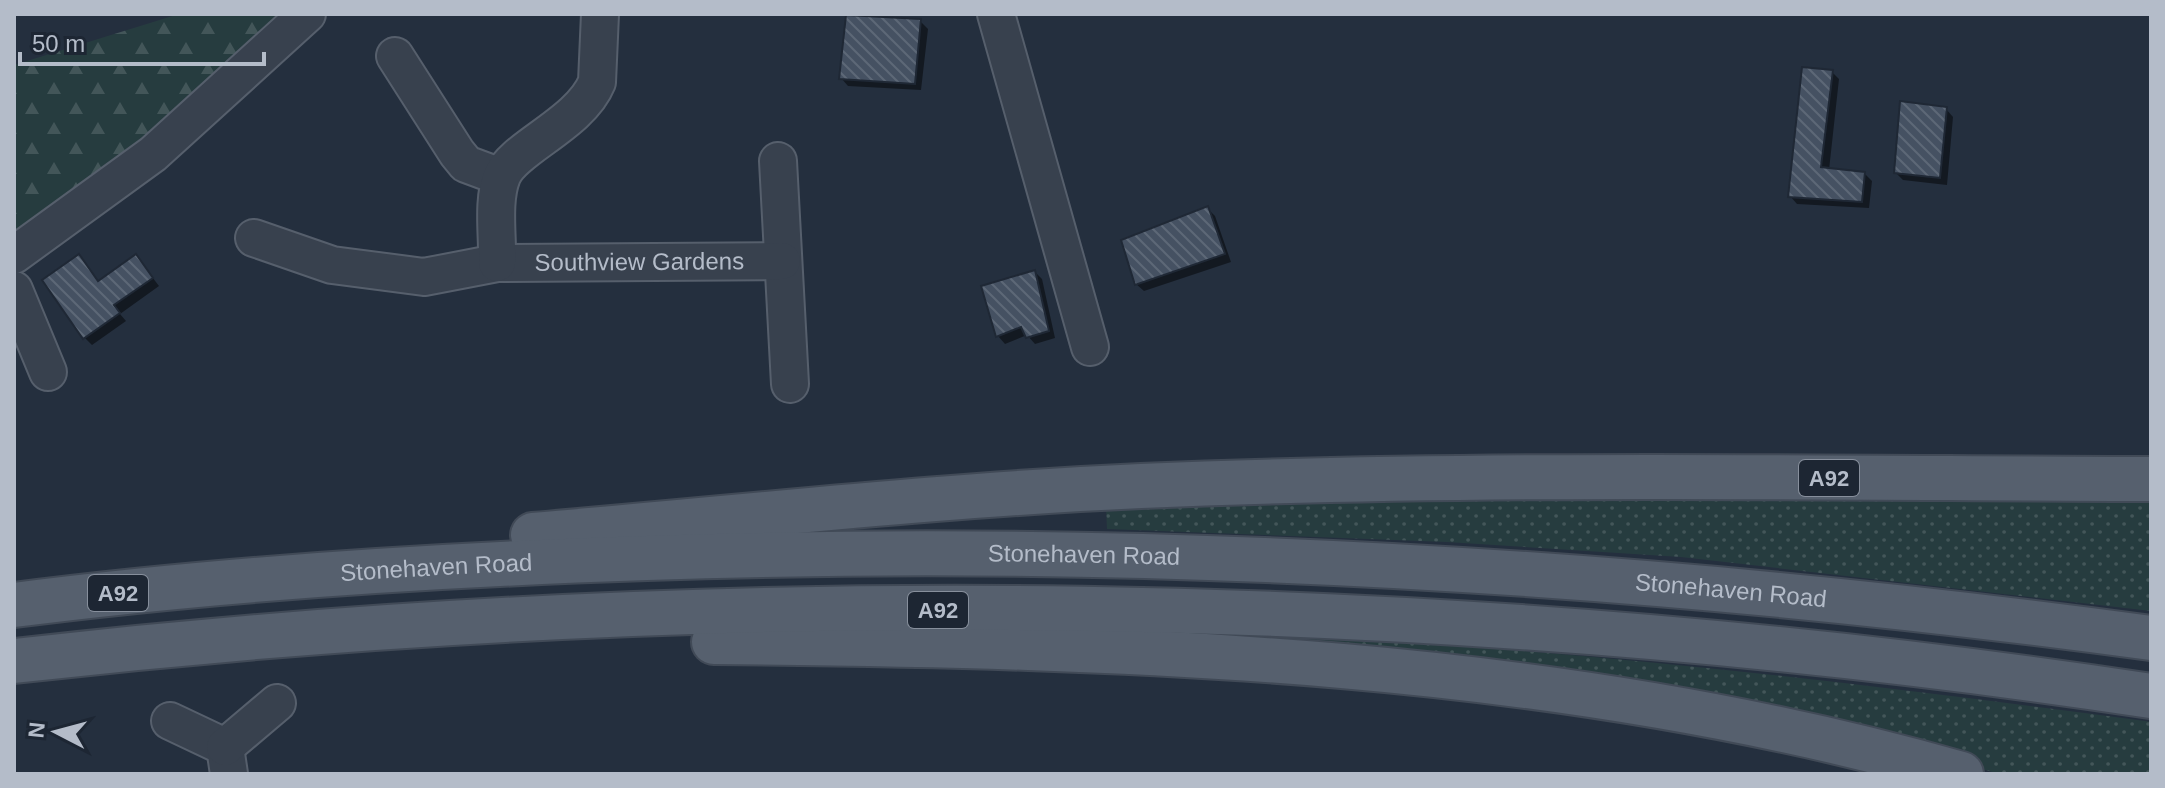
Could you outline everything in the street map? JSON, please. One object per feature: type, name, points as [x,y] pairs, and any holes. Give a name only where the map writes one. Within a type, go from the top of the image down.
[{"type":"main road","name":"A92","points":[[222,582],[476,539],[869,503],[1046,491],[1407,479],[2151,479]]},
{"type":"main road","name":"Stonehaven Road","points":[[14,605],[222,582],[558,561],[929,552],[1270,559],[1656,581],[2151,638]]},
{"type":"main road","name":"A92","points":[[14,661],[337,632],[619,616],[839,611],[1087,611],[1385,621],[1577,633],[1867,660],[2151,696]]},
{"type":"main road","name":"A92","points":[[140,650],[819,643],[1155,652],[1322,662],[1486,679],[1632,701],[1777,730],[1961,774]]},
{"type":"street","points":[[14,255],[153,154],[307,14]]},
{"type":"street","points":[[497,263],[501,177],[512,163],[567,120],[593,92],[597,82],[600,14]]},
{"type":"street","points":[[996,14],[1090,347]]},
{"type":"street","points":[[395,56],[466,164],[501,177]]},
{"type":"street","points":[[778,161],[790,384]]},
{"type":"street","name":"Southview Gardens","points":[[254,238],[332,265],[424,277],[497,263],[782,261]]},
{"type":"street","points":[[14,290],[48,372]]},
{"type":"street","points":[[170,721],[227,760],[277,703]]},
{"type":"green space","points":[[179,14],[307,14],[14,255],[14,65]]},
{"type":"green space","points":[[1505,497],[2151,499],[2151,611],[1681,557],[1447,542],[1107,529],[1106,507]]},
{"type":"green space","points":[[1188,633],[1308,637],[1548,653],[1787,677],[2145,721],[2151,722],[2151,774],[2000,774],[1942,758]]},
{"type":"building","points":[[846,15],[921,19],[915,84],[839,79]]},
{"type":"building","points":[[1802,67],[1833,70],[1821,167],[1865,172],[1862,202],[1788,197]]},
{"type":"building","points":[[1900,101],[1947,107],[1940,178],[1894,173]]},
{"type":"building","points":[[1208,206],[1225,254],[1135,285],[1121,240]]},
{"type":"building","points":[[79,254],[98,281],[136,254],[153,278],[114,305],[120,313],[83,339],[42,280]]},
{"type":"building","points":[[1035,270],[1049,331],[1026,338],[1021,327],[996,337],[981,286]]}]
